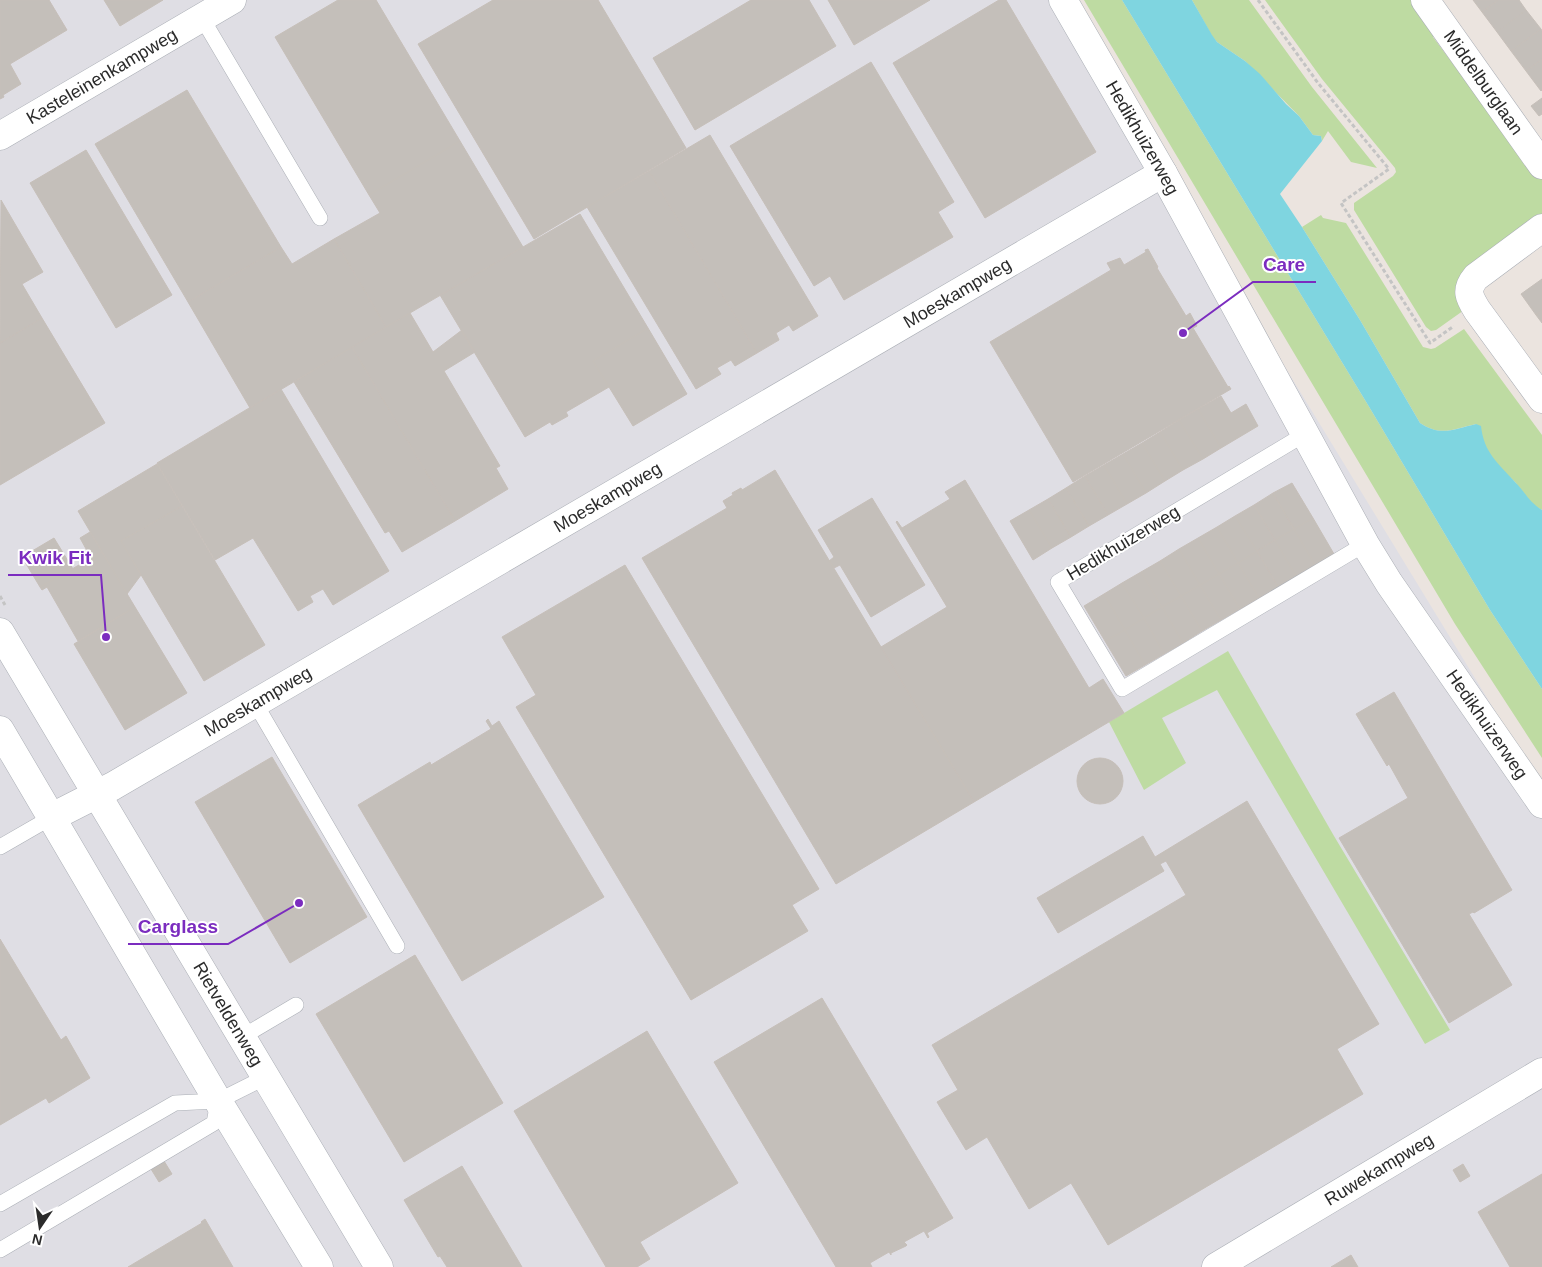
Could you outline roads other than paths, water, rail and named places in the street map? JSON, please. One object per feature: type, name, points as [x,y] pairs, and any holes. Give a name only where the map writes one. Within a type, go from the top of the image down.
[{"type":"street","name":"Kasteleinenkampweg","points":[[0,136],[232,0]]},
{"type":"street","name":"Hedikhuizerweg","points":[[1063,0],[1163,173],[1365,544],[1542,804]]},
{"type":"street","name":"Middelburglaan","points":[[1424,0],[1542,165]]},
{"type":"street","name":"Moeskampweg","points":[[52,817],[97,794],[255,703],[1163,173]]},
{"type":"street","points":[[1542,228],[1476,277],[1470,284],[1469,297],[1542,399]]},
{"type":"street","name":"Rietveldenweg","points":[[0,632],[379,1267]]},
{"type":"street","points":[[0,730],[218,1101],[320,1267]]},
{"type":"street","name":"Ruwekampweg","points":[[1216,1267],[1542,1072]]},
{"type":"lane","points":[[202,18],[320,218]]},
{"type":"lane","name":"Hedikhuizerweg","points":[[1305,434],[1058,582],[1122,689],[1365,544]]},
{"type":"lane","points":[[255,703],[398,946]]},
{"type":"lane","points":[[0,848],[52,817]]},
{"type":"lane","points":[[242,1037],[296,1005]]},
{"type":"lane","points":[[0,1204],[175,1103],[218,1101],[266,1077]]},
{"type":"lane","points":[[0,1250],[214,1123],[218,1101]]},
{"type":"water","points":[[1122,0],[1192,0],[1217,42],[1260,74],[1299,116],[1313,135],[1321,136],[1322,141],[1280,194],[1360,320],[1420,423],[1441,431],[1454,430],[1476,424],[1481,426],[1485,443],[1493,457],[1530,500],[1542,510],[1542,689],[1490,610]]},
{"type":"place","name":"Care","points":[[1183,333]]},
{"type":"place","name":"Kwik Fit","points":[[106,637]]},
{"type":"place","name":"Carglass","points":[[299,903]]}]
